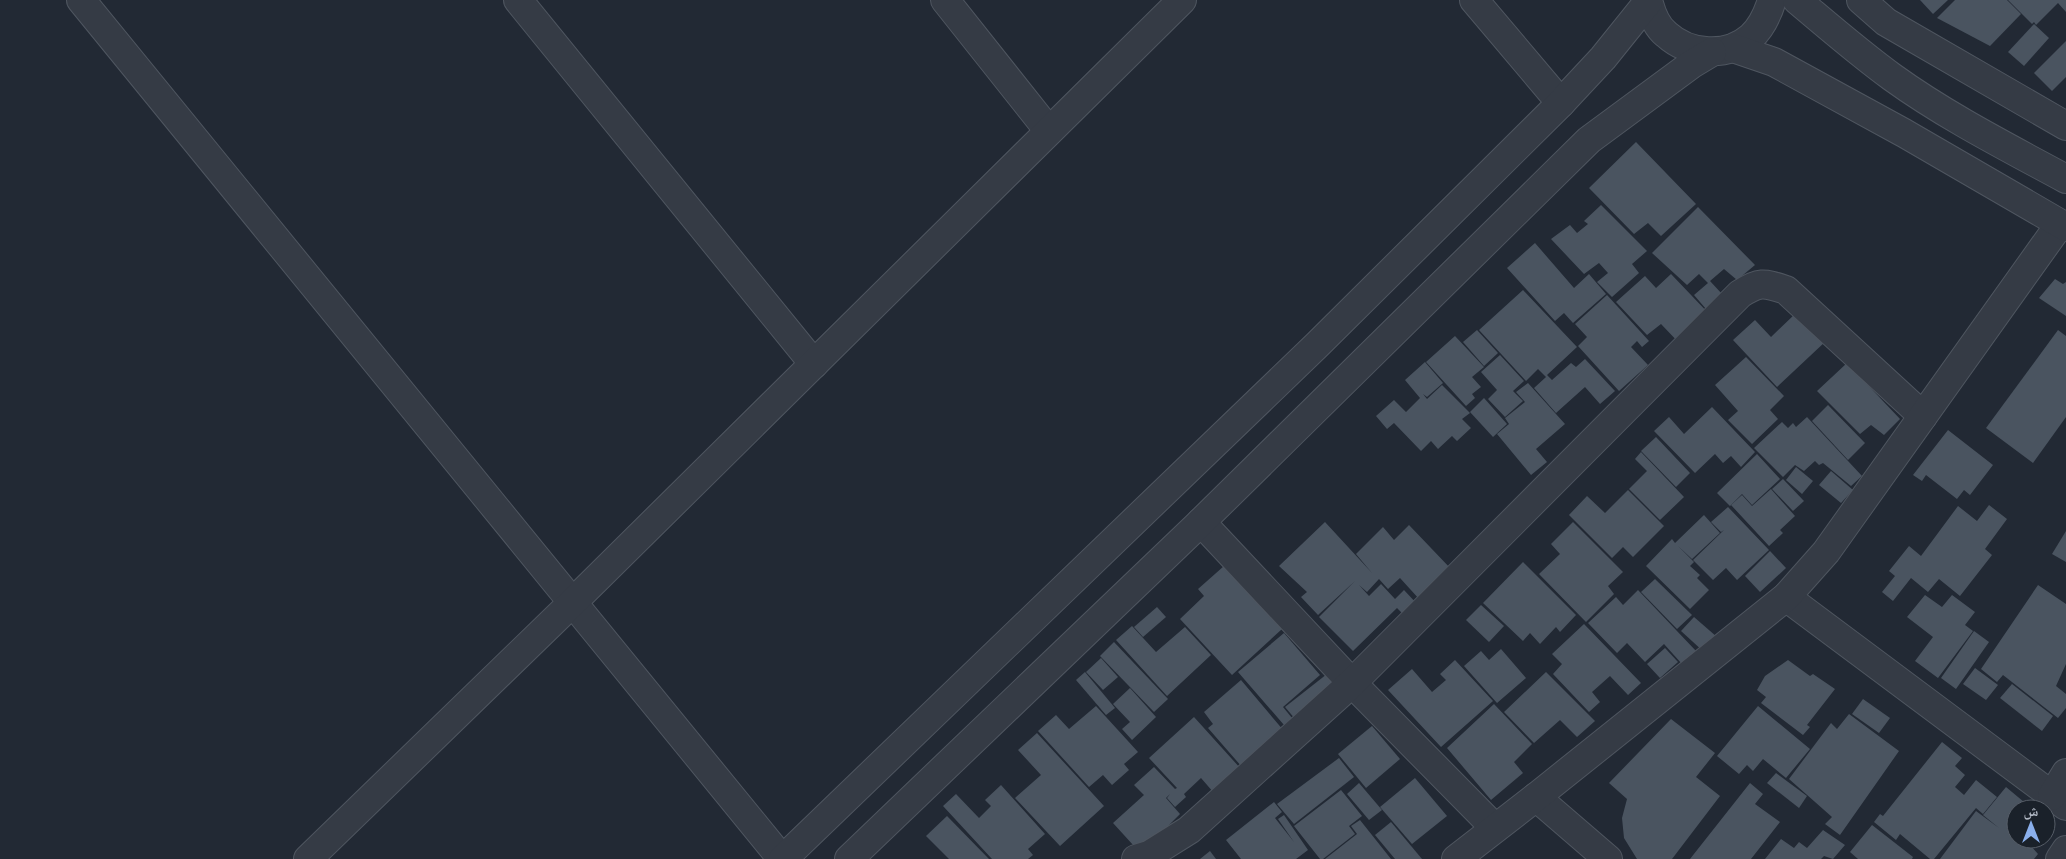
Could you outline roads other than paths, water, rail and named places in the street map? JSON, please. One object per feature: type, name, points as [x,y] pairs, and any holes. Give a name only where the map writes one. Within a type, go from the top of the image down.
[{"type":"street","points":[[81,0],[782,859],[1317,345],[1561,103],[1603,58],[1648,1]]},
{"type":"street","points":[[518,0],[814,364]]},
{"type":"street","points":[[945,0],[1049,132]]},
{"type":"street","points":[[308,859],[572,602],[1182,0]]},
{"type":"street","points":[[1474,0],[1561,103]]},
{"type":"street","points":[[849,859],[1201,522],[1589,140],[1692,64],[1751,37],[1764,20],[1772,0]]},
{"type":"street","points":[[1797,0],[1853,48],[1893,78],[1963,122],[2066,179]]},
{"type":"street","points":[[1861,0],[1886,22],[2066,126]]},
{"type":"street","points":[[1456,859],[1786,596],[1826,552],[1923,416],[2063,226],[1904,133],[1774,62],[1723,50],[1695,50],[1678,44],[1664,33],[1654,18],[1648,1]]},
{"type":"street","points":[[1136,859],[1149,855],[1189,830],[1352,683],[1740,294],[1754,285],[1770,285],[1786,290],[1923,416]]},
{"type":"street","points":[[1201,522],[1352,683],[1495,828]]},
{"type":"street","points":[[1786,596],[2059,801],[2066,773]]},
{"type":"street","points":[[1536,797],[1608,859]]},
{"type":"street","points":[[2060,859],[2066,850]]}]
